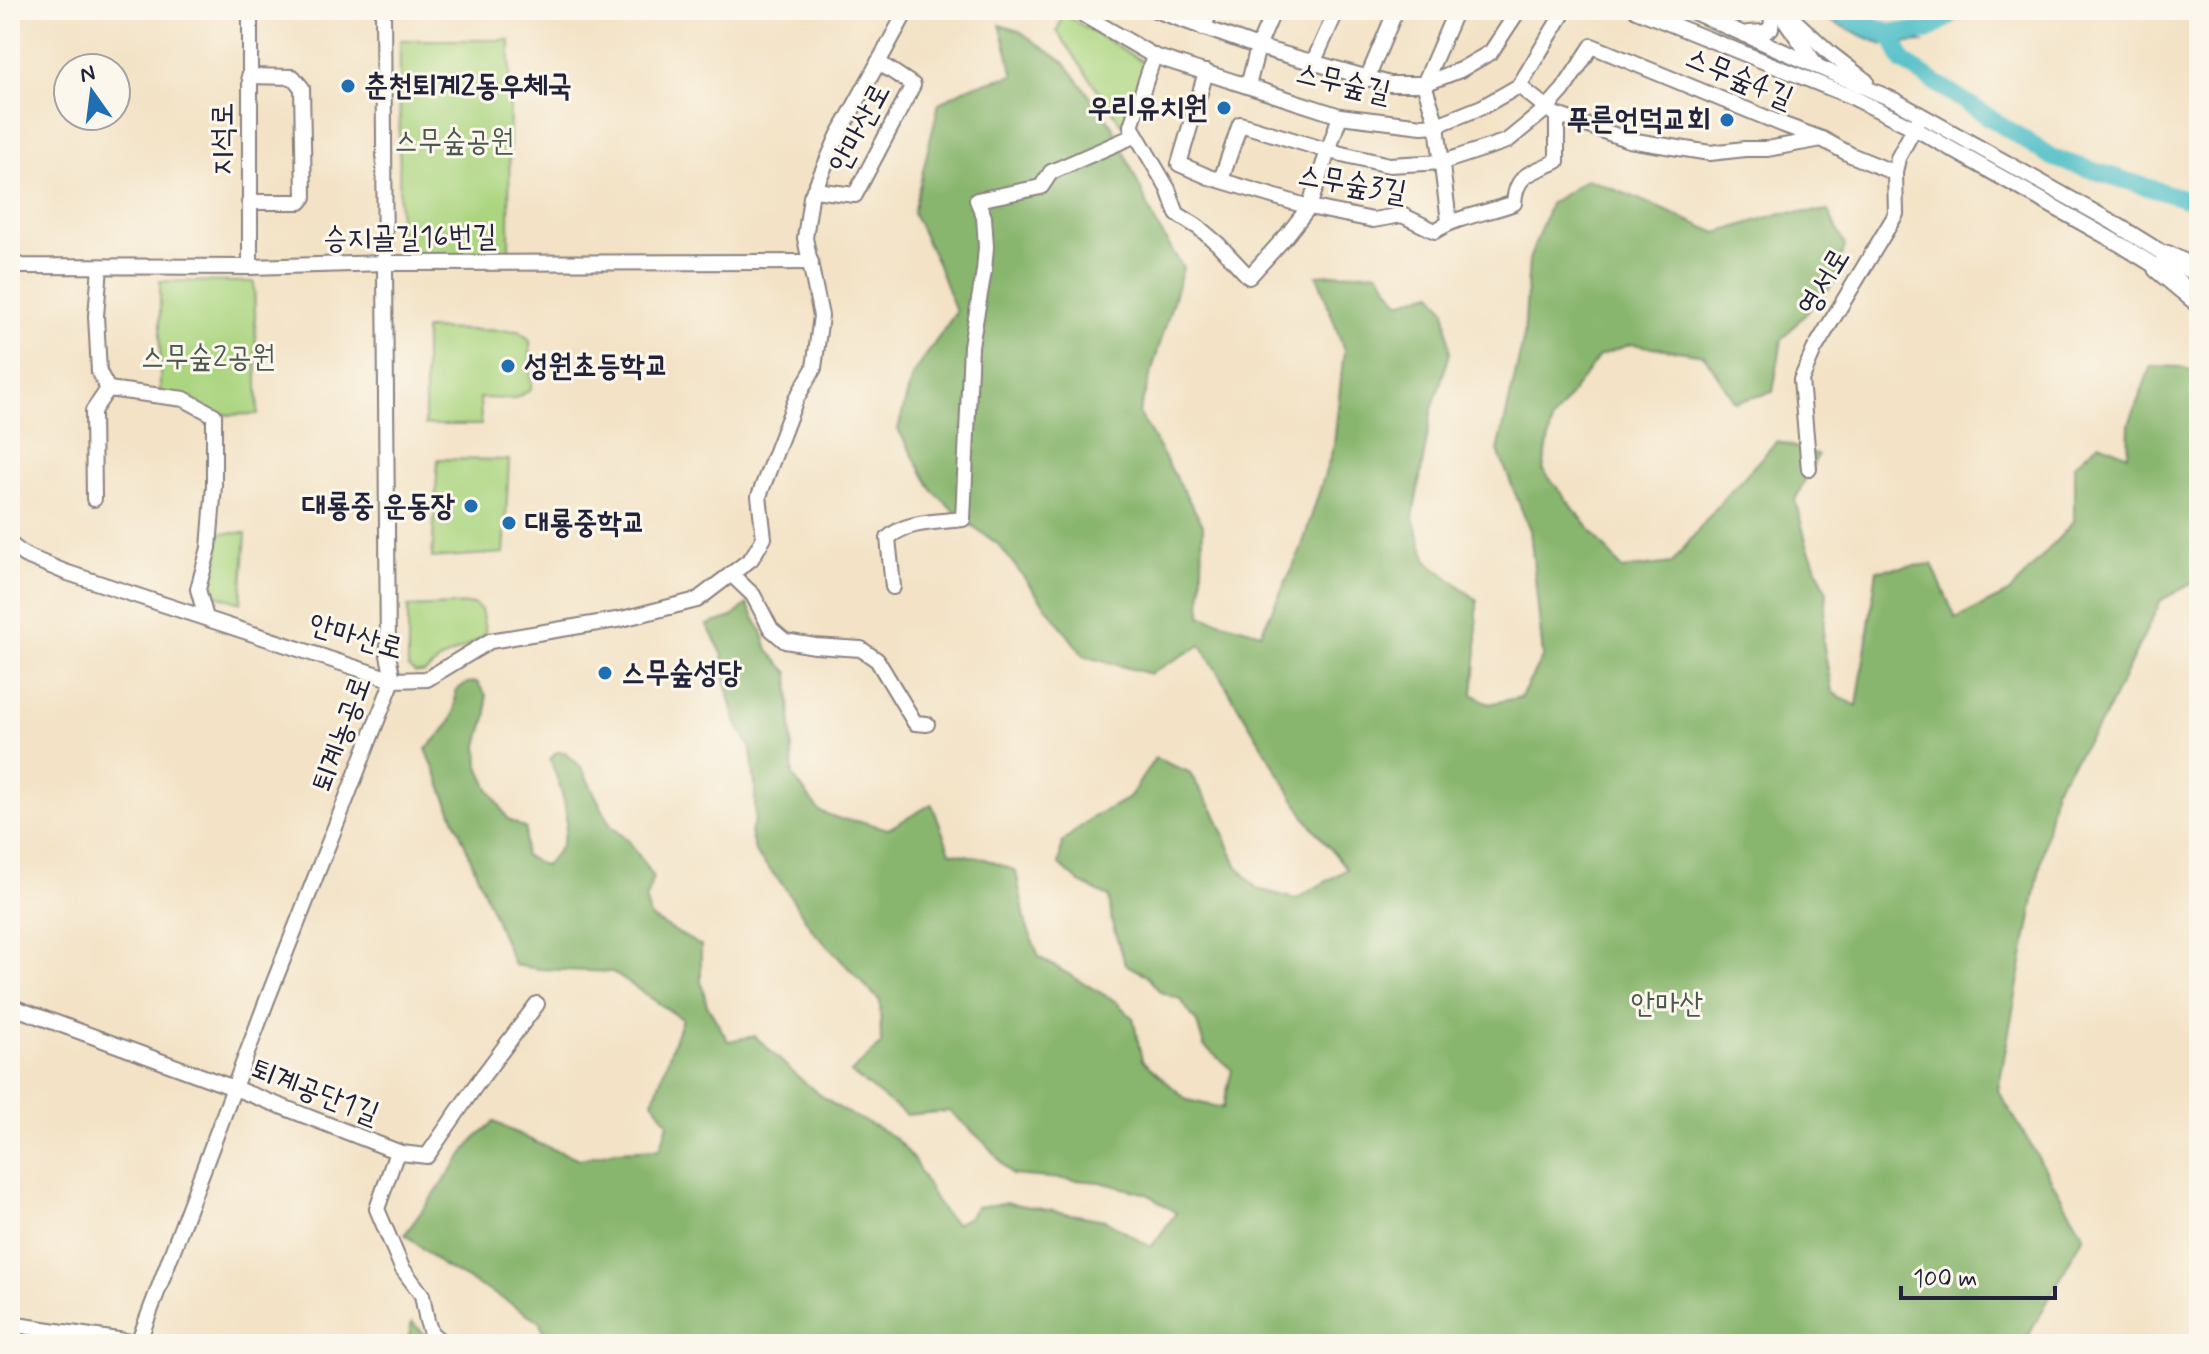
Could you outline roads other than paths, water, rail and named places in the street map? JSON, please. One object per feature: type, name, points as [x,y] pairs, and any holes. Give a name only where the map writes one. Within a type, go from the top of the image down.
[{"type":"highway","points":[[2162,262],[2199,274]]},
{"type":"highway","points":[[2162,262],[2199,302]]},
{"type":"street","name":"지석로","points":[[250,10],[250,267]]},
{"type":"street","name":"퇴계농공로","points":[[138,1343],[272,986],[393,680],[388,655],[383,10]]},
{"type":"street","name":"안마산로","points":[[10,544],[24,555],[65,572],[393,680],[427,679],[490,641],[622,619],[697,600],[751,559],[764,538],[759,496],[796,399],[814,368],[821,316],[805,238],[811,197],[838,136],[907,10]]},
{"type":"street","points":[[1155,10],[1258,47],[1390,84],[1424,84],[1460,70],[1491,52],[1516,14],[1506,10]]},
{"type":"street","points":[[1203,28],[1211,10]]},
{"type":"street","points":[[1248,86],[1258,47],[1274,10]]},
{"type":"street","points":[[1313,63],[1337,10]]},
{"type":"street","points":[[1367,79],[1396,10]]},
{"type":"street","points":[[1449,222],[1437,125],[1424,84],[1456,10]]},
{"type":"street","name":"스무숲길","points":[[1081,12],[1154,56],[1340,116],[1422,126],[1437,125],[1482,107],[1519,86],[1565,10]]},
{"type":"street","points":[[1636,10],[1918,122]]},
{"type":"street","points":[[1689,10],[1888,98]]},
{"type":"street","points":[[1779,13],[1833,89]]},
{"type":"street","points":[[1743,33],[1765,32],[1771,28],[1779,13]]},
{"type":"street","points":[[1779,13],[1918,122],[2123,246],[2162,262],[2199,295]]},
{"type":"street","name":"스무숲4길","points":[[1221,180],[1240,124],[1329,151],[1389,165],[1443,162],[1507,141],[1552,112],[1592,46],[1822,139],[1895,173]]},
{"type":"street","points":[[1154,56],[1131,126],[1168,189],[1177,214],[1218,244],[1249,277],[1309,207],[1340,116]]},
{"type":"street","name":"안마산로","points":[[814,190],[855,195],[913,85],[878,62]]},
{"type":"street","points":[[1168,189],[1179,164],[1206,72]]},
{"type":"street","points":[[249,76],[293,77],[302,88],[304,197],[300,202],[249,202]]},
{"type":"street","points":[[1519,86],[1552,112],[1629,140],[1660,146],[1710,153],[1767,149],[1822,139]]},
{"type":"street","name":"스무숲3길","points":[[1179,164],[1209,177],[1309,207],[1373,220],[1402,215],[1435,231],[1449,222],[1514,203],[1520,179],[1557,161],[1552,112]]},
{"type":"street","name":"영서로","points":[[1809,469],[1801,380],[1814,350],[1896,214],[1895,173],[1898,158],[1918,122]]},
{"type":"street","points":[[893,587],[888,538],[894,532],[914,525],[963,519],[971,346],[986,247],[984,217],[977,200],[1041,187],[1051,172],[1136,135]]},
{"type":"street","name":"승지골길16번길","points":[[10,262],[22,266],[250,267],[386,263],[811,262]]},
{"type":"street","points":[[100,267],[96,316],[99,372],[108,389]]},
{"type":"street","points":[[94,499],[93,411],[108,389]]},
{"type":"street","points":[[108,389],[184,399],[214,415],[214,485],[209,548],[198,589],[206,618]]},
{"type":"street","points":[[731,574],[753,595],[771,629],[785,641],[861,649],[877,660],[915,723],[927,724]]},
{"type":"street","name":"퇴계공단1길","points":[[10,1006],[397,1152],[427,1156],[537,1004]]},
{"type":"street","points":[[397,1152],[377,1209],[402,1268],[422,1295],[431,1333],[444,1344]]},
{"type":"street","points":[[10,1324],[138,1343]]},
{"type":"water","points":[[1806,10],[1858,10],[1923,42],[1883,45]]},
{"type":"waterway","points":[[1836,10],[1889,32],[1927,31],[1958,10]]},
{"type":"waterway","points":[[1889,32],[1903,62],[2053,158],[2199,203]]},
{"type":"place","name":"춘천퇴계2동우체국","points":[[348,86]]},
{"type":"place","name":"우리유치원","points":[[1224,108]]},
{"type":"place","name":"푸른언덕교회","points":[[1727,120]]},
{"type":"place","name":"성원초등학교","points":[[508,366]]},
{"type":"place","name":"대룡중 운동장","points":[[471,506]]},
{"type":"place","name":"대룡중학교","points":[[509,523]]},
{"type":"place","name":"스무숲성당","points":[[605,673]]},
{"type":"park label","name":"스무숲공원","points":[[454,141]]},
{"type":"park label","name":"스무숲2공원","points":[[208,357]]},
{"type":"park label","name":"안마산","points":[[1667,1004]]}]
